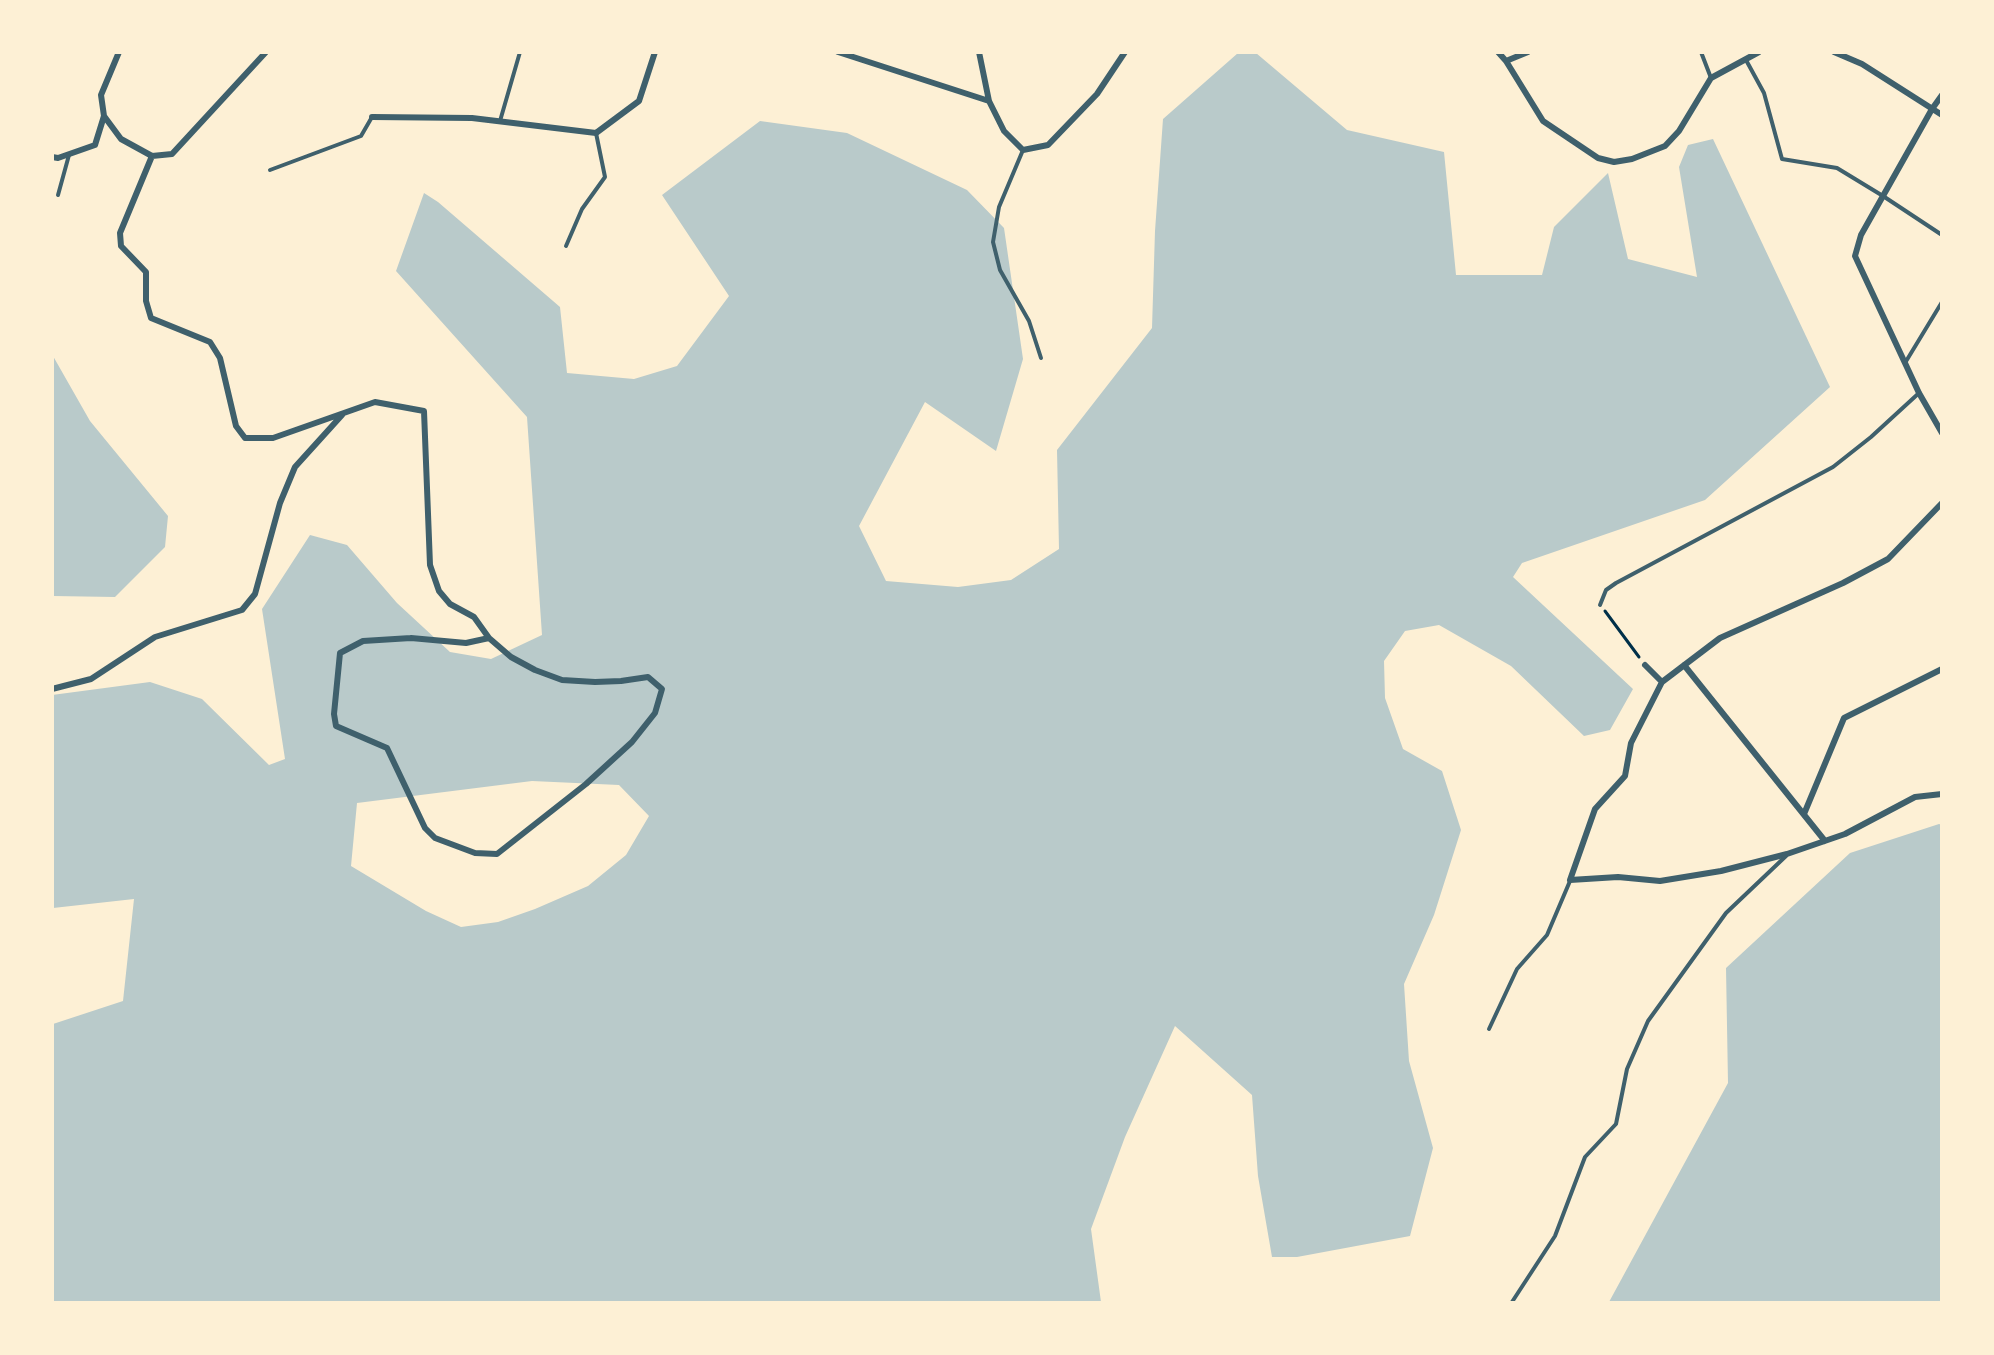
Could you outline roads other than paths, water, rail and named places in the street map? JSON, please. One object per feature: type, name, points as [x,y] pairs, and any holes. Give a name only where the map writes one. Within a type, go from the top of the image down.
[{"type":"street","points":[[52,158],[95,145],[104,116],[101,95],[119,52]]},
{"type":"street","points":[[104,116],[121,139],[152,156],[172,154],[266,52]]},
{"type":"street","points":[[372,117],[472,118],[596,133],[639,101],[655,52]]},
{"type":"street","points":[[838,52],[989,101]]},
{"type":"street","points":[[979,52],[989,101],[1004,131],[1023,150],[1048,145],[1097,94],[1125,52]]},
{"type":"street","points":[[1498,52],[1543,121],[1598,158],[1614,162],[1632,159],[1665,146],[1679,131],[1711,78],[1760,52]]},
{"type":"street","points":[[1506,61],[1528,52]]},
{"type":"street","points":[[1834,52],[1862,64],[1941,115]]},
{"type":"street","points":[[1941,95],[1861,235],[1855,256],[1919,393],[1941,433]]},
{"type":"street","points":[[152,156],[120,233],[121,246],[146,272],[146,301],[151,318],[210,342],[220,358],[236,426],[245,438],[273,438],[375,402],[424,411],[430,565],[439,591],[450,604],[474,617],[489,638],[511,657],[535,670],[562,680],[603,682],[648,677],[662,689],[656,713],[632,742],[586,784],[497,854],[475,853],[435,838],[425,828],[387,748],[336,726],[334,714],[340,653],[363,641],[411,638],[466,643],[489,638]]},
{"type":"street","points":[[52,689],[91,679],[155,637],[242,610],[255,594],[280,503],[295,467],[343,413]]},
{"type":"street","points":[[1941,503],[1888,559],[1843,583],[1720,638],[1662,682],[1631,743],[1625,776],[1595,809],[1570,880],[1618,877],[1660,881],[1721,871],[1787,854],[1825,841],[1845,834],[1915,797],[1941,794]]},
{"type":"street","points":[[1645,665],[1662,682]]},
{"type":"street","points":[[1684,665],[1825,841]]},
{"type":"street","points":[[1804,814],[1844,718],[1941,669]]},
{"type":"lane","points":[[500,121],[520,52]]},
{"type":"lane","points":[[1701,52],[1711,78]]},
{"type":"lane","points":[[1746,60],[1764,93],[1782,159],[1837,168],[1941,235]]},
{"type":"lane","points":[[270,170],[361,136],[372,117]]},
{"type":"lane","points":[[566,246],[582,209],[605,177],[596,133]]},
{"type":"lane","points":[[1023,150],[999,207],[993,242],[1000,270],[1029,321],[1041,358]]},
{"type":"lane","points":[[58,195],[70,154]]},
{"type":"lane","points":[[1905,363],[1941,302]]},
{"type":"lane","points":[[1600,605],[1606,590],[1616,583],[1833,467],[1871,437],[1919,393]]},
{"type":"lane","points":[[1512,1302],[1555,1236],[1585,1156],[1616,1124],[1627,1069],[1648,1021],[1726,913],[1787,854]]},
{"type":"lane","points":[[1489,1029],[1517,969],[1547,936],[1570,880]]}]
